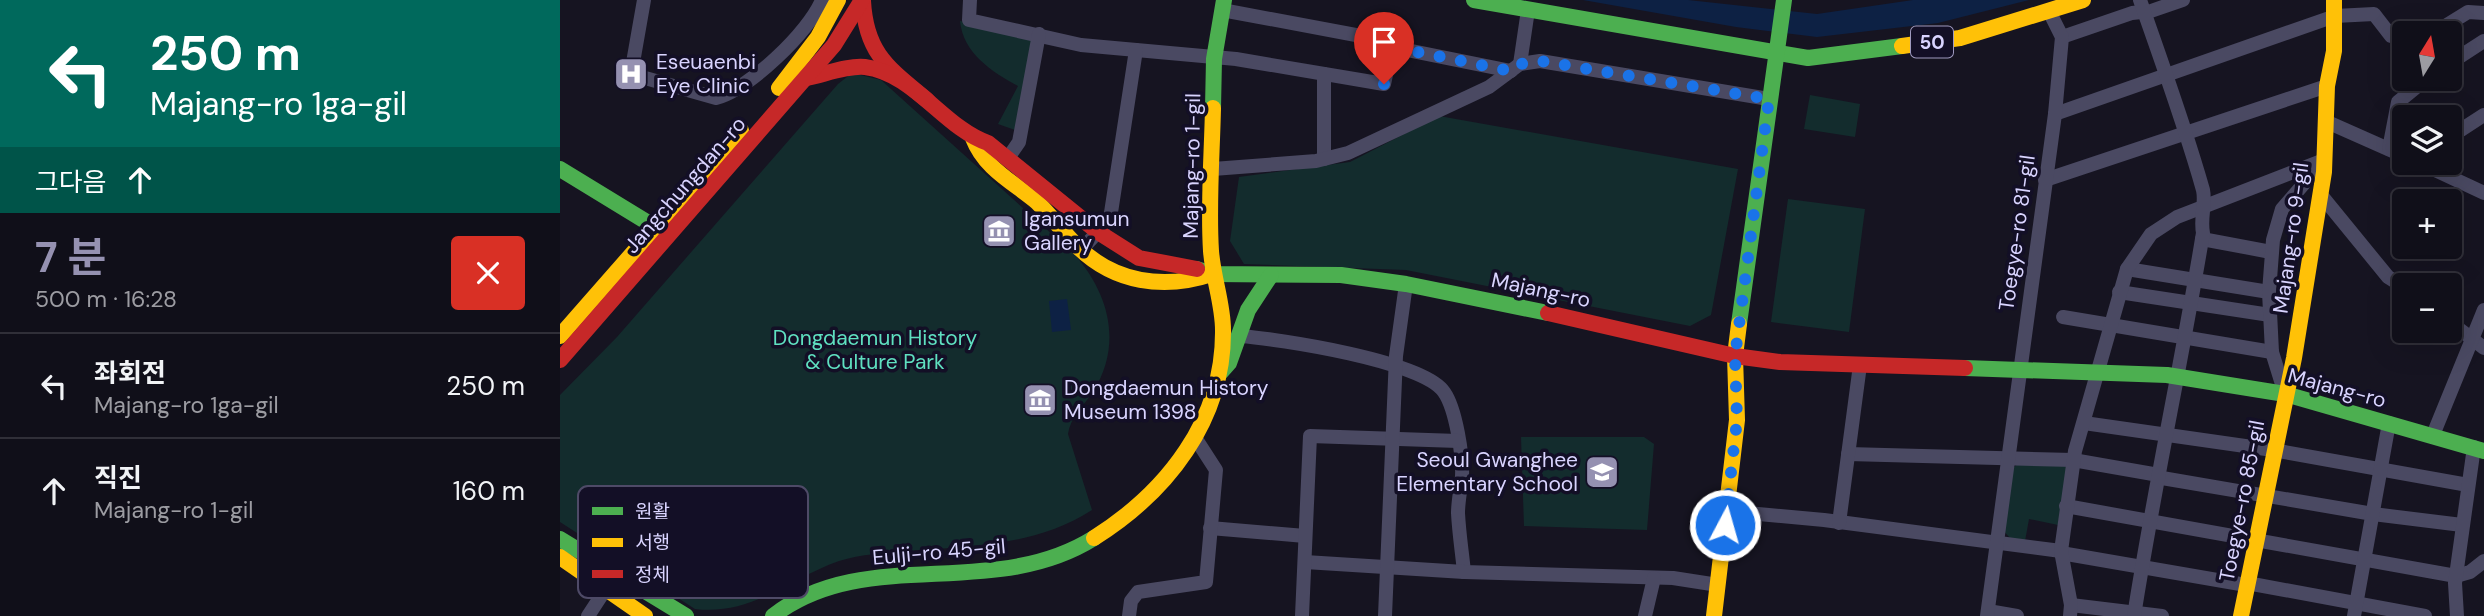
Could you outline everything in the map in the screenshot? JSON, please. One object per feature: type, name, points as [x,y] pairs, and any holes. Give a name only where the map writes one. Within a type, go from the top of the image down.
[{"type":"main road","name":"Jangchungdan-ro","points":[[560,335],[786,79],[818,37],[838,0]]},
{"type":"main road","name":"Jangchungdan-ro","points":[[562,359],[806,78],[841,36],[862,0]]},
{"type":"main road","points":[[862,0],[862,23],[869,48],[929,101]]},
{"type":"main road","name":"50","points":[[1474,0],[1776,47],[1808,58],[1960,38],[2050,13],[2083,0]]},
{"type":"main road","points":[[1714,616],[1737,420],[1735,356],[1784,0]]},
{"type":"main road","name":"Majang-ro 1-gil","points":[[1212,274],[1214,59],[1223,5]]},
{"type":"main road","name":"Majang-ro 9-gil","points":[[2285,394],[2294,358],[2320,195],[2334,8]]},
{"type":"main road","points":[[806,78],[871,68],[929,101]]},
{"type":"main road","name":"Majang-ro","points":[[929,101],[973,138],[988,143],[1008,158],[1098,232],[1139,258],[1188,265],[1212,274],[1341,275],[1406,284],[1604,325],[1735,356],[1860,365],[2020,368],[2176,376],[2285,394],[2479,449]]},
{"type":"main road","name":"Majang-ro","points":[[973,138],[977,153],[1039,205],[1081,250],[1107,268],[1134,279],[1175,285],[1192,283],[1212,274]]},
{"type":"main road","points":[[560,169],[655,227]]},
{"type":"main road","name":"Eulji-ro 45-gil","points":[[808,592],[831,583],[1010,570],[1077,548],[1123,520],[1161,484],[1196,439],[1216,378],[1223,335],[1212,274]]},
{"type":"main road","points":[[1216,378],[1229,363],[1248,310],[1271,275]]},
{"type":"main road","name":"Toegye-ro 85-gil","points":[[2241,616],[2285,394]]},
{"type":"main road","points":[[561,544],[578,562]]},
{"type":"main road","points":[[561,544],[578,554]]},
{"type":"main road","points":[[617,598],[645,616]]},
{"type":"main road","points":[[657,598],[687,615]]},
{"type":"main road","name":"Eulji-ro 45-gil","points":[[771,615],[796,598]]},
{"type":"street","points":[[644,0],[631,74],[708,97],[722,96],[796,41],[822,0]]},
{"type":"street","points":[[970,0],[970,20],[1080,45],[1236,59],[1384,84],[1392,47]]},
{"type":"street","points":[[2050,13],[2062,37],[2132,13],[2142,6],[2183,0]]},
{"type":"street","name":"Majang-ro 1-gil","points":[[1223,5],[1393,41],[1392,47],[1515,67],[1540,61],[1769,99]]},
{"type":"street","points":[[2134,613],[2164,435],[2192,301],[2202,239],[2200,218],[2204,194],[2142,6]]},
{"type":"street","points":[[2055,114],[2167,76],[2334,8],[2374,14],[2392,36]]},
{"type":"street","points":[[1213,169],[1324,159],[1348,153],[1489,87],[1515,67],[1528,10]]},
{"type":"street","points":[[2453,21],[2468,12],[2484,13]]},
{"type":"street","points":[[1008,158],[1019,142],[1039,34]]},
{"type":"street","name":"Toegye-ro 81-gil","points":[[1987,614],[2055,114],[2062,37]]},
{"type":"street","points":[[2462,55],[2484,41]]},
{"type":"street","points":[[1081,250],[1110,219],[1136,50]]},
{"type":"street","points":[[1324,74],[1324,159]]},
{"type":"street","points":[[2045,180],[2327,86]]},
{"type":"street","points":[[2389,149],[2398,102],[2411,91]]},
{"type":"street","points":[[2462,129],[2484,115]]},
{"type":"street","points":[[2325,121],[2392,150]]},
{"type":"street","points":[[2162,616],[2071,610],[2061,552],[2073,460],[2127,269],[2151,234],[2177,217],[2324,160]]},
{"type":"street","points":[[2285,394],[2272,352],[2269,292],[2271,252],[2282,209],[2324,160]]},
{"type":"street","points":[[2446,175],[2484,193]]},
{"type":"street","points":[[2320,195],[2392,280]]},
{"type":"street","points":[[2202,239],[2271,252]]},
{"type":"street","points":[[2127,269],[2269,292]]},
{"type":"street","points":[[1385,616],[1396,366],[1406,284]]},
{"type":"street","points":[[2119,292],[2270,315]]},
{"type":"street","points":[[2433,435],[2484,310]]},
{"type":"street","points":[[2063,317],[2272,352]]},
{"type":"street","points":[[2462,332],[2484,348]]},
{"type":"street","points":[[1240,336],[1345,353],[1396,366],[1436,384],[1444,391],[1458,441],[1462,473],[1458,510],[1464,572]]},
{"type":"street","points":[[1839,523],[1860,365]]},
{"type":"street","points":[[2084,423],[2273,450],[2468,485]]},
{"type":"street","points":[[2355,610],[2389,423]]},
{"type":"street","points":[[1302,616],[1310,436],[1458,441]]},
{"type":"street","points":[[1129,616],[1132,601],[1139,592],[1206,582],[1216,470],[1196,439]]},
{"type":"street","points":[[2458,615],[2456,576],[2462,525],[2468,485],[2479,449]]},
{"type":"street","points":[[1848,454],[2073,460],[2264,496],[2462,525]]},
{"type":"street","points":[[2066,506],[2456,576],[2470,572],[2484,561]]},
{"type":"street","points":[[1726,511],[1983,543],[1997,541],[2247,584],[2355,610],[2425,616]]},
{"type":"street","points":[[1210,528],[1305,536]]},
{"type":"street","points":[[1305,562],[1464,572],[1654,578],[1718,586]]},
{"type":"street","points":[[1645,616],[1654,578]]},
{"type":"street","points":[[588,616],[600,598]]},
{"type":"street","points":[[1987,614],[2017,616]]},
{"type":"green space","points":[[960,21],[1028,35],[1033,42],[1015,130],[998,124],[1018,86],[980,60],[967,43]]},
{"type":"green space","name":"Dongdaemun History & Culture Park","points":[[852,73],[881,80],[1075,255],[1087,270],[1104,303],[1108,320],[1108,356],[1093,392],[1074,417],[1068,434],[1092,510],[1049,531],[1026,537],[956,548],[864,555],[839,561],[808,575],[808,486],[578,486],[578,534],[560,522],[560,395],[617,337],[838,84]]},
{"type":"green space","points":[[1810,95],[1860,104],[1855,137],[1804,129]]},
{"type":"green space","points":[[1439,116],[1738,169],[1711,315],[1690,326],[1406,270],[1244,264],[1230,241],[1239,177],[1350,162]]},
{"type":"green space","points":[[1788,199],[1865,209],[1849,332],[1771,322]]},
{"type":"green space","points":[[1521,437],[1644,437],[1654,444],[1647,530],[1524,526]]},
{"type":"green space","points":[[2019,463],[2068,464],[2058,525],[2029,519],[2025,541],[2010,538],[2000,527],[2009,471]]},
{"type":"green space","name":"Dongdaemun History & Culture Park","points":[[678,598],[760,598],[735,607],[695,609]]},
{"type":"water","points":[[1583,0],[1688,0],[1817,14],[1913,0],[2029,0],[1938,23],[1817,37],[1736,27]]},
{"type":"water","points":[[1067,299],[1071,330],[1052,332],[1049,301]]},
{"type":"traffic: fast","points":[[1213,108],[1214,59],[1224,0]]},
{"type":"traffic: fast","points":[[1474,0],[1808,58],[1902,46]]},
{"type":"traffic: fast","points":[[1739,324],[1784,0]]},
{"type":"traffic: fast","points":[[560,169],[655,227]]},
{"type":"traffic: fast","points":[[1197,269],[1212,274],[1341,275],[1406,284],[1548,313]]},
{"type":"traffic: fast","points":[[1221,372],[1229,363],[1248,310],[1271,275]]},
{"type":"traffic: fast","points":[[1965,368],[2167,375],[2285,394],[2484,451]]},
{"type":"traffic: fast","points":[[808,596],[848,582],[1014,567],[1055,557],[1094,538]]},
{"type":"traffic: fast","points":[[560,539],[578,550]]},
{"type":"traffic: fast","points":[[657,598],[686,616]]},
{"type":"traffic: fast","points":[[773,616],[804,598]]},
{"type":"traffic: slow","points":[[779,88],[818,37],[838,0]]},
{"type":"traffic: slow","points":[[1902,46],[1960,38],[2083,0]]},
{"type":"traffic: slow","points":[[2241,616],[2294,358],[2324,172],[2327,86],[2334,51],[2334,0]]},
{"type":"traffic: slow","points":[[1094,538],[1121,520],[1167,476],[1202,423],[1214,394],[1221,363],[1223,330],[1210,233],[1213,108]]},
{"type":"traffic: slow","points":[[560,336],[741,130]]},
{"type":"traffic: slow","points":[[973,138],[992,167],[1037,202],[1077,246],[1107,268],[1140,280],[1158,282],[1176,282],[1212,274]]},
{"type":"traffic: slow","points":[[1714,616],[1737,420],[1735,356],[1739,324]]},
{"type":"traffic: slow","points":[[560,557],[578,569]]},
{"type":"traffic: slow","points":[[619,598],[645,616]]},
{"type":"traffic: jam","points":[[560,360],[834,45],[862,0]]},
{"type":"traffic: jam","points":[[863,1],[869,35],[882,59],[928,101]]},
{"type":"traffic: jam","points":[[806,78],[858,67],[883,71],[914,90],[957,126],[988,143],[1098,232],[1139,258],[1197,269]]},
{"type":"traffic: jam","points":[[1548,313],[1735,356],[1780,362],[1965,368]]},
{"type":"place","name":"Eseuaenbi Eye Clinic","points":[[631,74]]},
{"type":"place","name":"Igansumun Gallery","points":[[999,231]]},
{"type":"place","name":"Dongdaemun History Museum 1398","points":[[1040,400]]},
{"type":"place","name":"Seoul Gwanghee Elementary School","points":[[1602,472]]},
{"type":"route","points":[[1384,84],[1392,47],[1511,71],[1520,64],[1540,61],[1769,99],[1735,356],[1737,420],[1725,525]]}]
